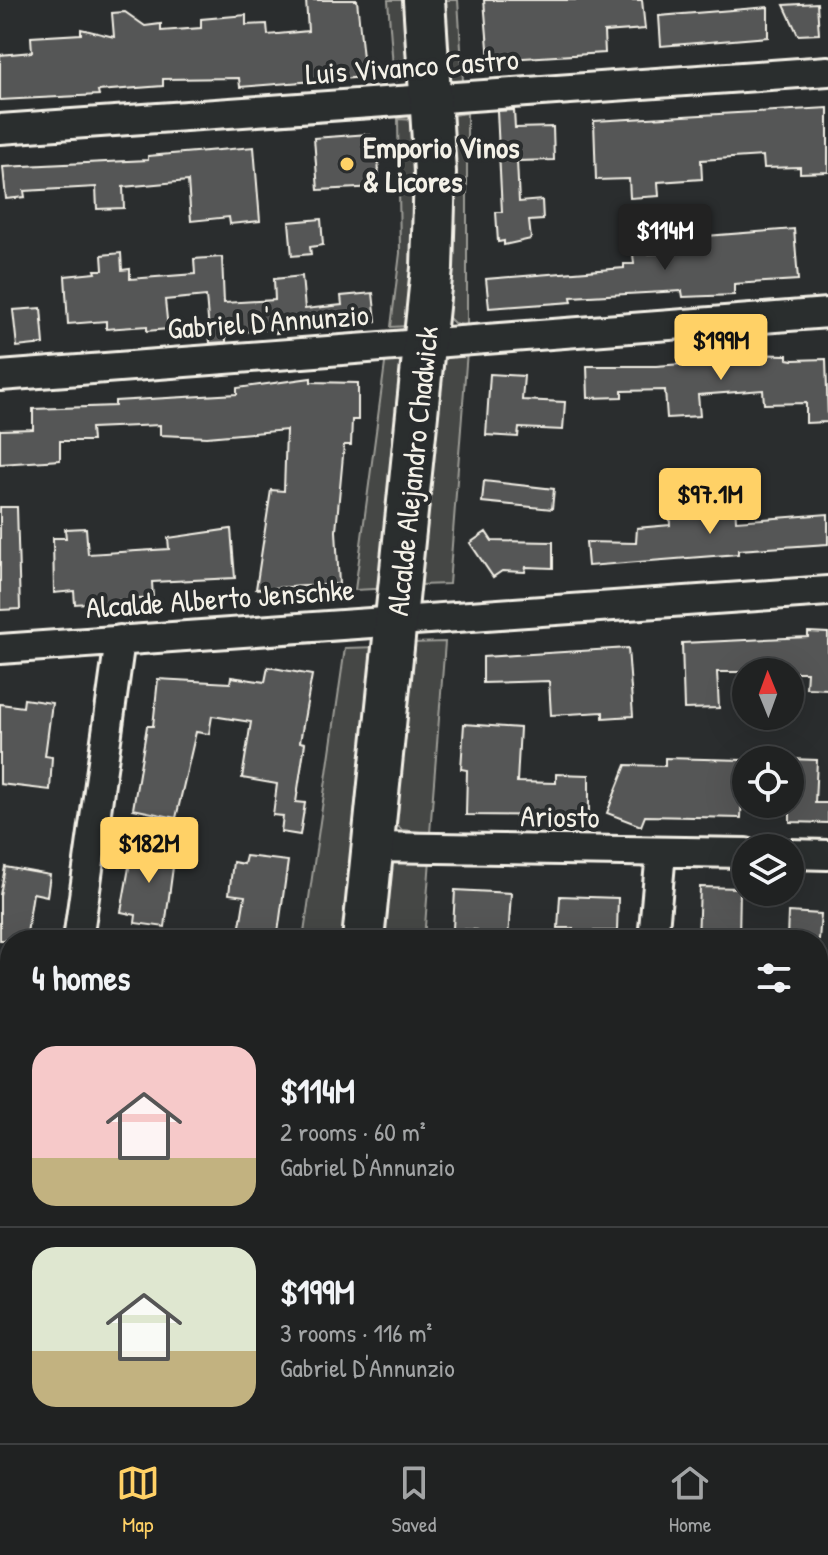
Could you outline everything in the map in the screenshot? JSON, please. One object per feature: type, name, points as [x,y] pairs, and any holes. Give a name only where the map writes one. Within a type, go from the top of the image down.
[{"type":"street","name":"Alcalde Alejandro Chadwick","points":[[364,930],[426,343],[434,218],[431,98],[424,0]]},
{"type":"street","name":"Luis Vivanco Castro","points":[[0,129],[828,71]]},
{"type":"street","name":"Gabriel D'Annunzio","points":[[0,376],[828,313]]},
{"type":"street","name":"Alcalde Alberto Jenschke","points":[[0,649],[397,618],[828,591]]},
{"type":"street","points":[[79,930],[120,640]]},
{"type":"street","name":"Ariosto","points":[[372,847],[732,853]]},
{"type":"street","points":[[654,930],[661,852]]},
{"type":"street","points":[[804,854],[828,855]]},
{"type":"shaded area","points":[[388,0],[409,0],[410,78],[394,81]]},
{"type":"shaded area","points":[[437,0],[458,0],[463,81],[452,81],[442,67]]},
{"type":"shaded area","points":[[467,113],[467,326],[454,323],[445,314],[448,119]]},
{"type":"shaded area","points":[[398,119],[416,120],[412,317],[407,326],[391,327],[400,253]]},
{"type":"shaded area","points":[[467,351],[449,584],[419,585],[441,360]]},
{"type":"shaded area","points":[[386,356],[402,358],[412,369],[393,588],[355,590]]},
{"type":"shaded area","points":[[445,642],[430,833],[402,830],[389,818],[411,643]]},
{"type":"shaded area","points":[[379,647],[348,930],[304,930],[345,648]]},
{"type":"shaded area","points":[[401,856],[430,859],[425,930],[380,930],[387,866]]},
{"type":"building","points":[[306,0],[357,0],[365,77],[240,87],[239,78],[163,79],[163,86],[98,91],[99,95],[0,100],[0,55],[32,52],[31,37],[81,34],[81,29],[114,37],[112,13],[125,12],[145,26],[161,24],[161,31],[201,28],[201,19],[246,15],[246,25],[267,24],[268,35],[308,31]]},
{"type":"building","points":[[484,0],[642,0],[645,29],[604,32],[605,53],[489,60]]},
{"type":"building","points":[[817,3],[819,34],[798,35],[784,5]]},
{"type":"building","points":[[768,7],[768,37],[661,46],[659,16]]},
{"type":"building","points":[[828,108],[828,172],[800,173],[800,167],[764,168],[763,156],[701,160],[702,179],[658,182],[659,196],[630,198],[629,179],[596,180],[594,121]]},
{"type":"building","points":[[514,110],[515,128],[553,127],[554,160],[517,161],[519,202],[542,200],[543,220],[529,221],[531,239],[504,245],[504,241],[498,242],[496,212],[502,212],[497,111]]},
{"type":"building","name":"Emporio Vinos & Licores","points":[[369,134],[378,141],[379,187],[318,190],[314,138]]},
{"type":"building","points":[[254,147],[260,221],[230,224],[229,217],[191,221],[188,181],[123,187],[124,208],[97,209],[96,187],[24,191],[25,197],[6,199],[3,167],[148,160],[148,156]]},
{"type":"building","points":[[321,219],[323,245],[310,247],[311,254],[292,256],[289,222]]},
{"type":"building","points":[[794,229],[798,280],[734,284],[734,295],[683,297],[682,291],[571,297],[572,302],[489,308],[486,279],[624,268],[624,264],[634,264],[633,254],[672,253],[672,246],[707,244],[706,236]]},
{"type":"building","points":[[121,253],[122,270],[130,269],[130,279],[195,274],[194,259],[222,257],[224,303],[275,300],[274,279],[302,276],[305,309],[342,305],[341,296],[373,293],[376,321],[276,333],[276,329],[226,333],[226,342],[210,343],[206,296],[165,300],[168,329],[147,331],[147,326],[106,329],[106,321],[68,324],[65,276],[96,273],[95,270],[103,270],[102,255]]},
{"type":"building","points":[[41,308],[44,344],[17,347],[13,310]]},
{"type":"building","points":[[787,355],[787,359],[793,360],[826,359],[828,422],[806,423],[806,403],[764,404],[763,390],[698,395],[700,416],[667,418],[665,390],[622,391],[622,397],[588,398],[587,366],[656,366],[707,362],[707,356]]},
{"type":"building","points":[[490,374],[524,376],[522,400],[565,402],[563,430],[519,428],[518,437],[486,435]]},
{"type":"building","points":[[311,378],[311,382],[358,383],[358,420],[352,420],[351,445],[344,445],[336,531],[339,584],[256,589],[271,490],[284,491],[286,430],[207,437],[160,435],[160,425],[91,428],[92,441],[60,441],[60,460],[0,464],[0,430],[33,429],[33,409],[115,406],[115,401],[237,394],[237,388]]},
{"type":"building","points":[[484,481],[554,489],[552,509],[482,502]]},
{"type":"building","points":[[735,502],[736,521],[828,514],[828,544],[588,566],[586,542],[636,543],[637,528],[670,525],[669,506]]},
{"type":"building","points":[[0,507],[17,507],[20,609],[0,610]]},
{"type":"building","points":[[86,528],[88,554],[169,549],[168,538],[231,529],[235,578],[152,582],[153,598],[75,604],[74,591],[54,593],[53,538],[66,538],[65,529]]},
{"type":"building","points":[[486,532],[492,541],[553,542],[553,568],[526,567],[525,572],[502,571],[493,577],[470,543]]},
{"type":"building","points":[[808,632],[828,633],[828,689],[806,688],[804,658],[732,658],[732,672],[717,672],[719,708],[684,709],[682,643],[808,637]]},
{"type":"building","points":[[628,648],[633,716],[603,718],[603,712],[551,715],[549,681],[483,683],[483,657]]},
{"type":"building","points":[[268,667],[312,675],[300,742],[305,743],[296,802],[305,803],[300,835],[281,832],[283,816],[273,815],[277,784],[242,778],[251,722],[212,716],[209,734],[196,732],[176,818],[133,809],[147,726],[153,726],[158,679],[230,683],[231,677],[265,682]]},
{"type":"building","points":[[24,699],[52,703],[45,756],[52,757],[50,790],[0,784],[0,704],[23,707]]},
{"type":"building","points":[[464,724],[520,728],[517,782],[556,783],[556,774],[589,775],[589,816],[466,815],[467,770],[461,769]]},
{"type":"building","points":[[665,758],[732,760],[732,818],[645,816],[641,826],[607,813],[626,765],[665,766]]},
{"type":"building","points":[[804,760],[817,760],[815,803],[828,803],[828,823],[790,822],[790,818],[804,818]]},
{"type":"building","points":[[133,845],[175,852],[165,927],[135,923],[136,915],[121,912]]},
{"type":"building","points":[[246,856],[288,861],[278,930],[239,930],[245,896],[229,894],[233,862],[244,864]]},
{"type":"building","points":[[5,867],[50,875],[47,896],[33,893],[27,930],[0,930],[0,895]]},
{"type":"building","points":[[700,887],[732,888],[732,906],[740,906],[739,930],[698,930]]},
{"type":"building","points":[[455,890],[511,893],[509,930],[453,929]]},
{"type":"building","points":[[560,896],[618,898],[617,930],[558,928]]},
{"type":"building","points":[[788,912],[821,914],[820,930],[787,930]]},
{"type":"place","name":"Emporio Vinos & Licores","points":[[347,164]]}]
